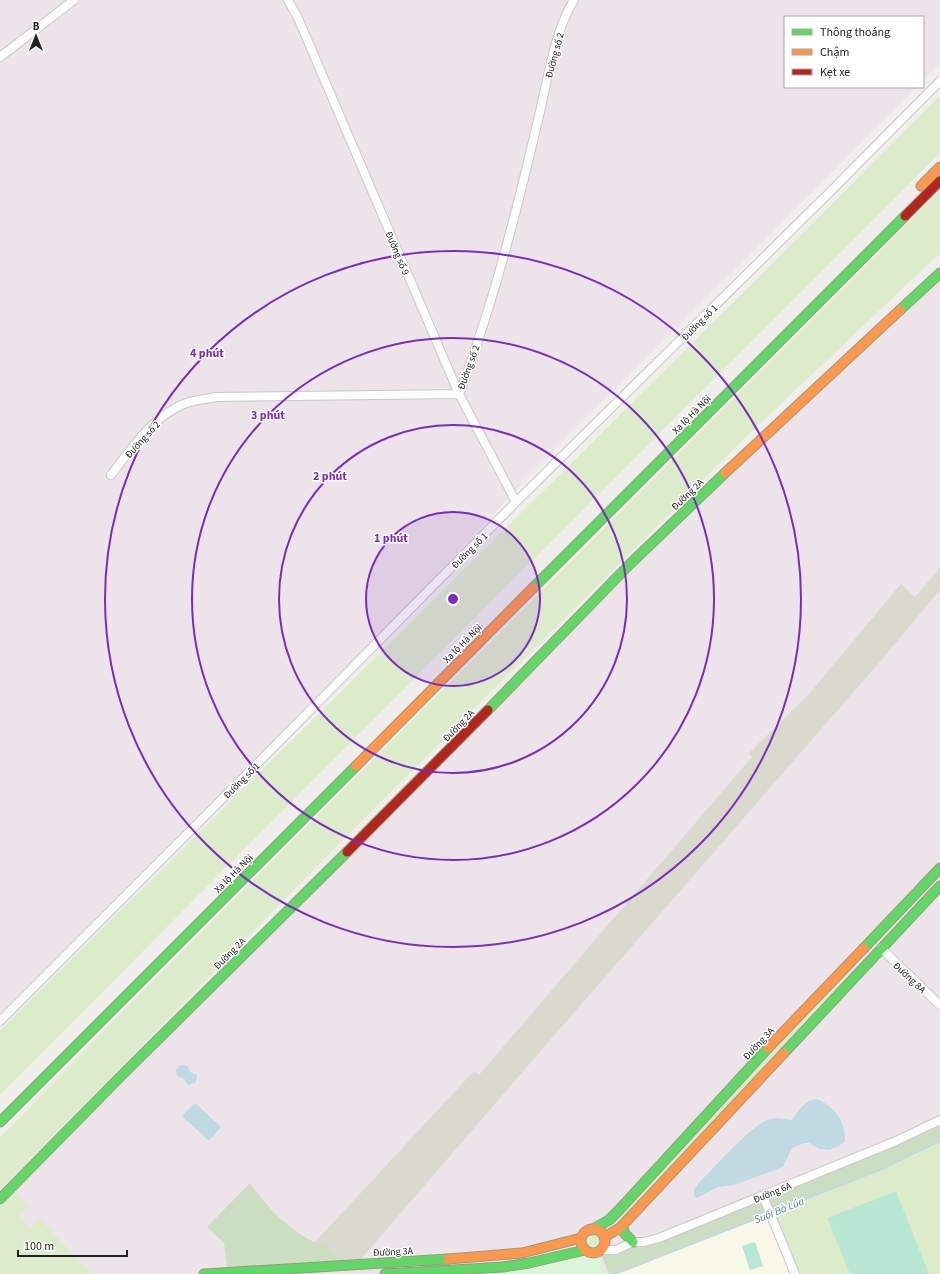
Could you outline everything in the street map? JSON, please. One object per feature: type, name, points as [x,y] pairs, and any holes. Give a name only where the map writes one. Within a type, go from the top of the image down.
[{"type":"main road","points":[[912,195],[940,167]]},
{"type":"main road","name":"Xa lộ Hà Nội","points":[[0,1122],[940,181]]},
{"type":"main road","name":"Đường 2A","points":[[0,1199],[153,1044],[399,801],[630,564],[769,430],[940,273]]},
{"type":"main road","name":"Xa lộ Hà Nội","points":[[523,585],[720,388]]},
{"type":"main road","name":"Đường 3A","points":[[591,1230],[609,1220],[619,1210],[766,1050],[940,868]]},
{"type":"main road","points":[[604,1237],[622,1226],[940,886]]},
{"type":"main road","points":[[872,940],[881,948]]},
{"type":"main road","points":[[622,1226],[625,1234],[633,1242]]},
{"type":"main road","points":[[591,1230],[598,1231],[604,1237],[604,1245],[601,1250],[591,1253],[585,1250],[582,1245],[581,1238],[585,1233],[591,1230]]},
{"type":"main road","name":"Đường 3A","points":[[204,1274],[322,1270],[482,1257],[522,1253],[581,1238]]},
{"type":"main road","points":[[385,1274],[503,1267],[529,1263],[585,1250]]},
{"type":"street","points":[[0,57],[74,0]]},
{"type":"street","name":"Đường số 9","points":[[288,0],[298,18],[458,394],[516,502]]},
{"type":"street","name":"Đường số 2","points":[[111,475],[150,428],[169,412],[197,400],[216,397],[458,394],[471,362],[499,270],[537,125],[555,48],[569,7],[574,0]]},
{"type":"street","name":"Đường số 1","points":[[0,1021],[516,502],[830,192],[940,81]]},
{"type":"street","name":"Đường 8A","points":[[881,948],[940,1005]]},
{"type":"street","name":"Đường 6A","points":[[601,1250],[616,1250],[633,1242],[652,1240],[764,1200],[940,1120]]},
{"type":"street","points":[[764,1200],[795,1274]]},
{"type":"shaded area","points":[[0,0],[940,0],[940,63],[924,80],[924,16],[784,16],[784,88],[916,88],[529,476],[359,657],[0,1017]]},
{"type":"shaded area","points":[[940,279],[940,1141],[751,1221],[615,1274],[605,1274],[598,1256],[590,1257],[584,1254],[448,1274],[0,1274],[0,1205],[575,626],[773,433]]},
{"type":"shaded area","points":[[940,568],[940,590],[884,657],[361,1259],[345,1260],[341,1255],[333,1254],[330,1250],[315,1242],[474,1071],[479,1075],[752,757],[749,753],[809,694],[901,584],[915,597]]},
{"type":"shaded area","points":[[767,1214],[792,1274],[615,1274],[751,1221]]},
{"type":"green space","points":[[940,95],[940,153],[0,1095],[0,1030],[804,232]]},
{"type":"green space","points":[[940,191],[940,253],[748,435],[337,846],[0,1190],[0,1137],[129,1005]]},
{"type":"green space","points":[[852,967],[855,970],[617,1225],[605,1231],[602,1228]]},
{"type":"green space","points":[[940,1122],[940,1141],[882,1169],[615,1274],[609,1274],[601,1255],[608,1245],[633,1245]]},
{"type":"green space","points":[[940,1141],[940,1274],[798,1274],[772,1212],[882,1169]]},
{"type":"green space","points":[[250,1183],[269,1207],[283,1221],[308,1239],[324,1245],[334,1253],[341,1255],[345,1260],[227,1268],[224,1243],[207,1227]]},
{"type":"green space","points":[[14,1191],[28,1207],[19,1217],[30,1229],[40,1219],[92,1274],[0,1274],[0,1205]]},
{"type":"green space","points":[[896,1191],[929,1274],[850,1274],[827,1218]]},
{"type":"green space","points":[[590,1234],[596,1234],[600,1238],[600,1244],[596,1248],[590,1248],[586,1244],[586,1238]]},
{"type":"green space","points":[[755,1242],[763,1266],[750,1270],[742,1246]]},
{"type":"green space","points":[[584,1254],[590,1257],[598,1256],[605,1274],[448,1274]]},
{"type":"water","points":[[180,1065],[187,1066],[190,1072],[197,1075],[195,1083],[188,1085],[183,1078],[177,1076],[176,1070]]},
{"type":"water","points":[[817,1099],[834,1110],[841,1121],[845,1134],[845,1141],[839,1146],[829,1150],[820,1149],[809,1143],[804,1143],[792,1148],[783,1167],[734,1185],[718,1187],[697,1198],[694,1196],[694,1190],[698,1184],[743,1138],[754,1129],[770,1119],[778,1118],[792,1120],[805,1103]]},
{"type":"water","points":[[195,1103],[221,1127],[209,1141],[182,1116]]},
{"type":"waterway","name":"Suối Bà Lúa","points":[[772,1212],[882,1169],[940,1141]]},
{"type":"waterway","name":"Suối Bà Lúa","points":[[615,1274],[768,1214]]},
{"type":"traffic: fast","points":[[533,588],[905,216]]},
{"type":"traffic: fast","points":[[900,310],[940,273]]},
{"type":"traffic: fast","points":[[488,710],[630,564],[725,473]]},
{"type":"traffic: fast","points":[[0,1122],[356,766]]},
{"type":"traffic: fast","points":[[0,1199],[120,1077],[347,852]]},
{"type":"traffic: fast","points":[[864,948],[940,868]]},
{"type":"traffic: fast","points":[[784,1053],[940,886]]},
{"type":"traffic: fast","points":[[591,1230],[609,1220],[619,1210],[768,1048]]},
{"type":"traffic: fast","points":[[622,1226],[625,1234],[633,1242]]},
{"type":"traffic: fast","points":[[385,1274],[503,1267],[529,1263],[585,1250]]},
{"type":"traffic: fast","points":[[204,1274],[448,1259]]},
{"type":"traffic: slow","points":[[921,186],[940,167]]},
{"type":"traffic: slow","points":[[725,473],[900,310]]},
{"type":"traffic: slow","points":[[356,766],[533,588]]},
{"type":"traffic: slow","points":[[768,1048],[864,948]]},
{"type":"traffic: slow","points":[[604,1237],[620,1228],[784,1053]]},
{"type":"traffic: slow","points":[[593,1229],[601,1233],[605,1241],[601,1249],[593,1253],[585,1249],[581,1241],[585,1233],[593,1229]]},
{"type":"traffic: slow","points":[[448,1259],[522,1253],[581,1238]]},
{"type":"traffic: jam","points":[[905,216],[940,181]]},
{"type":"traffic: jam","points":[[347,852],[488,710]]}]
